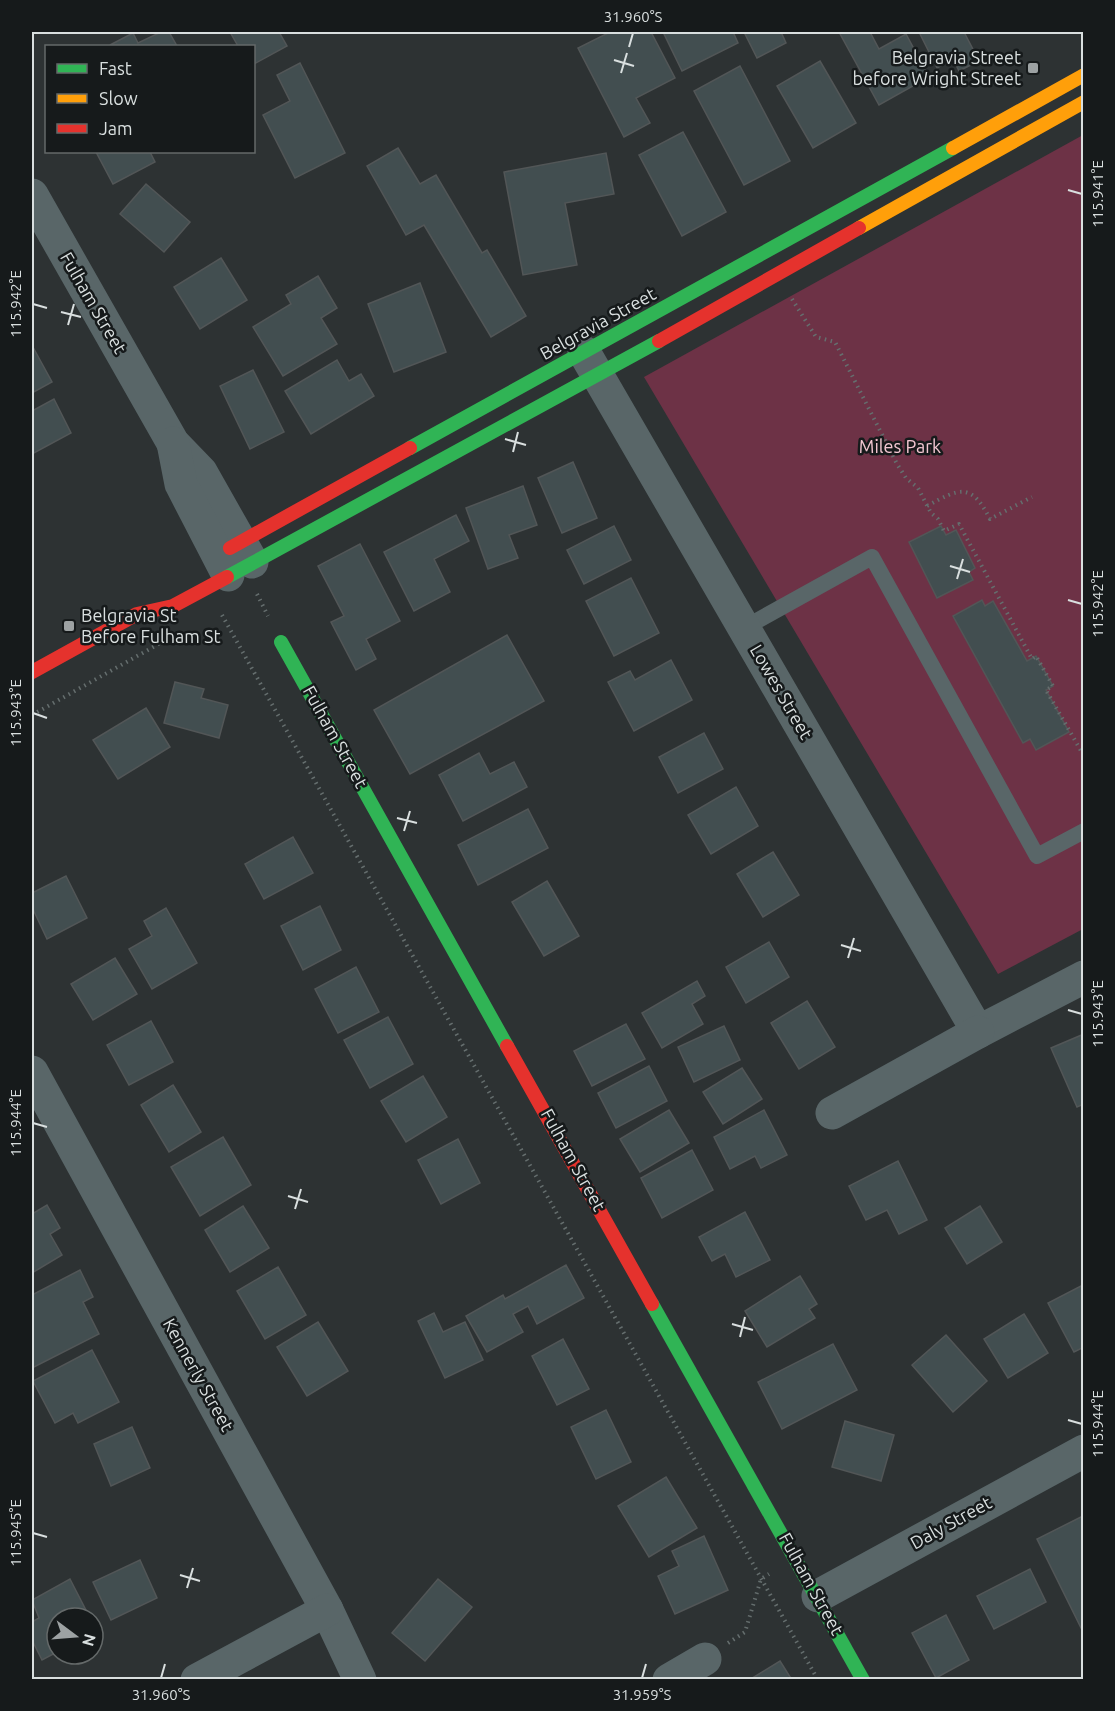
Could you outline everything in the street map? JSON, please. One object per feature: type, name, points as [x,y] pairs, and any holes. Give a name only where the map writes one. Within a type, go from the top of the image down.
[{"type":"street","name":"Belgravia Street","points":[[235,569],[1083,75]]},
{"type":"street","name":"Belgravia Street","points":[[32,672],[137,614],[173,606],[591,363],[1083,102]]},
{"type":"street","name":"Fulham Street","points":[[32,195],[173,443],[181,484],[235,569]]},
{"type":"street","name":"Lowes Street","points":[[591,363],[978,1032]]},
{"type":"street","name":"Belgravia Street","points":[[137,614],[151,598]]},
{"type":"street","name":"Fulham Street","points":[[281,642],[818,1596],[863,1680]]},
{"type":"street","points":[[832,1113],[1083,977]]},
{"type":"street","name":"Kennerly Street","points":[[32,1072],[327,1610],[360,1680]]},
{"type":"street","name":"Daly Street","points":[[818,1596],[1083,1451]]},
{"type":"street","points":[[197,1680],[327,1610]]},
{"type":"street","points":[[669,1680],[705,1659]]},
{"type":"lane","points":[[744,628],[872,557],[1038,856],[1083,831]]},
{"type":"path","points":[[788,293],[816,337],[836,342],[897,464],[918,488],[944,531],[959,524],[1032,659],[1036,656],[1053,686],[1046,690],[1083,756]]},
{"type":"path","points":[[927,506],[951,493],[963,491],[978,498],[990,519],[1032,497]]},
{"type":"path","points":[[220,610],[818,1680]]},
{"type":"path","points":[[32,715],[167,639]]},
{"type":"path","points":[[705,1659],[745,1632],[761,1579],[777,1569]]},
{"type":"green space","name":"Miles Park","points":[[1083,135],[1083,929],[998,974],[644,377]]},
{"type":"building","points":[[161,32],[169,32],[176,45],[110,45],[133,33],[138,43]]},
{"type":"building","points":[[230,32],[279,32],[287,46],[255,63],[255,45],[237,45]]},
{"type":"building","points":[[610,32],[651,32],[675,78],[636,98],[650,123],[624,137],[578,48]]},
{"type":"building","points":[[663,32],[733,32],[738,43],[682,71]]},
{"type":"building","points":[[744,32],[781,32],[786,43],[757,58]]},
{"type":"building","points":[[839,32],[870,32],[879,49],[906,34],[929,77],[879,105]]},
{"type":"building","points":[[919,32],[964,32],[979,61],[959,71],[953,59],[937,68]]},
{"type":"building","points":[[820,61],[856,123],[813,148],[777,86]]},
{"type":"building","points":[[300,63],[345,153],[295,178],[263,115],[290,101],[277,75]]},
{"type":"building","points":[[740,66],[790,161],[744,185],[694,91]]},
{"type":"building","points":[[683,132],[726,212],[682,236],[639,155]]},
{"type":"building","points":[[398,148],[420,184],[436,175],[482,253],[487,250],[526,316],[491,337],[424,225],[406,235],[367,166]]},
{"type":"building","points":[[97,153],[150,153],[155,162],[113,184]]},
{"type":"building","points":[[606,153],[614,194],[565,203],[577,265],[523,275],[504,172]]},
{"type":"building","points":[[146,184],[190,222],[164,252],[120,214]]},
{"type":"building","points":[[221,258],[247,300],[200,329],[174,287]]},
{"type":"building","points":[[318,276],[337,308],[321,318],[337,344],[283,376],[253,327],[291,304],[286,295]]},
{"type":"building","points":[[420,283],[446,352],[394,372],[368,304]]},
{"type":"building","points":[[34,349],[52,382],[32,393],[32,351]]},
{"type":"building","points":[[337,360],[349,381],[361,374],[374,396],[311,434],[285,391]]},
{"type":"building","points":[[253,370],[284,432],[250,449],[220,386]]},
{"type":"building","points":[[54,399],[71,433],[32,454],[32,411]]},
{"type":"building","points":[[573,462],[597,518],[562,533],[538,478]]},
{"type":"building","points":[[523,486],[537,525],[509,535],[518,558],[488,569],[466,508]]},
{"type":"building","points":[[456,515],[469,541],[434,559],[450,592],[414,611],[384,552]]},
{"type":"building","points":[[614,526],[631,560],[584,584],[567,550]]},
{"type":"building","points":[[941,526],[946,535],[956,530],[975,568],[969,572],[973,580],[937,598],[909,542]]},
{"type":"building","points":[[360,544],[400,621],[366,639],[376,659],[356,670],[331,622],[344,616],[318,566]]},
{"type":"building","points":[[631,578],[659,633],[614,656],[586,601]]},
{"type":"building","points":[[982,600],[985,606],[993,601],[1027,661],[1036,656],[1053,686],[1046,690],[1069,732],[1036,750],[1030,739],[1023,743],[953,616]]},
{"type":"building","points":[[507,635],[544,701],[410,774],[374,710]]},
{"type":"building","points":[[671,660],[692,700],[634,731],[608,682],[630,671],[635,680]]},
{"type":"building","points":[[175,682],[204,689],[201,698],[228,705],[219,738],[164,723]]},
{"type":"building","points":[[146,708],[170,747],[118,779],[93,740]]},
{"type":"building","points":[[704,733],[723,769],[678,793],[659,757]]},
{"type":"building","points":[[479,753],[490,774],[514,762],[527,787],[463,821],[439,775]]},
{"type":"building","points":[[736,787],[758,826],[711,854],[688,815]]},
{"type":"building","points":[[528,809],[548,848],[478,885],[458,845]]},
{"type":"building","points":[[293,837],[313,873],[264,899],[245,864]]},
{"type":"building","points":[[773,852],[799,895],[763,917],[737,874]]},
{"type":"building","points":[[66,876],[87,918],[47,939],[32,907],[32,893]]},
{"type":"building","points":[[547,881],[579,936],[544,956],[512,902]]},
{"type":"building","points":[[320,906],[341,950],[303,970],[281,926]]},
{"type":"building","points":[[166,908],[197,963],[152,989],[129,949],[152,936],[144,921]]},
{"type":"building","points":[[769,942],[789,977],[746,1003],[726,967]]},
{"type":"building","points":[[115,958],[137,994],[93,1020],[71,984]]},
{"type":"building","points":[[356,967],[379,1012],[338,1033],[315,989]]},
{"type":"building","points":[[697,981],[705,996],[692,1004],[703,1024],[662,1048],[642,1013]]},
{"type":"building","points":[[807,1001],[835,1047],[799,1069],[771,1023]]},
{"type":"building","points":[[388,1017],[413,1064],[370,1088],[344,1040]]},
{"type":"building","points":[[151,1021],[173,1062],[129,1085],[107,1045]]},
{"type":"building","points":[[626,1024],[645,1059],[592,1086],[574,1051]]},
{"type":"building","points":[[724,1026],[740,1060],[694,1082],[678,1047]]},
{"type":"building","points":[[1084,1034],[1084,1104],[1077,1107],[1051,1048]]},
{"type":"building","points":[[649,1066],[667,1101],[616,1128],[598,1093]]},
{"type":"building","points":[[742,1068],[762,1099],[723,1124],[703,1092]]},
{"type":"building","points":[[423,1076],[447,1117],[406,1142],[381,1101]]},
{"type":"building","points":[[173,1085],[201,1132],[169,1152],[141,1105]]},
{"type":"building","points":[[669,1110],[689,1143],[640,1172],[620,1139]]},
{"type":"building","points":[[764,1110],[787,1155],[761,1168],[755,1156],[730,1169],[714,1137]]},
{"type":"building","points":[[223,1137],[251,1185],[200,1216],[171,1167]]},
{"type":"building","points":[[458,1139],[480,1183],[441,1204],[418,1160]]},
{"type":"building","points":[[692,1150],[713,1190],[662,1218],[641,1178]]},
{"type":"building","points":[[898,1161],[927,1220],[899,1234],[887,1210],[866,1220],[849,1186]]},
{"type":"building","points":[[47,1205],[60,1228],[50,1234],[62,1255],[32,1273],[32,1214]]},
{"type":"building","points":[[243,1206],[269,1248],[230,1272],[205,1230]]},
{"type":"building","points":[[980,1206],[1002,1242],[967,1264],[945,1228]]},
{"type":"building","points":[[745,1212],[770,1260],[736,1277],[725,1254],[712,1261],[699,1237]]},
{"type":"building","points":[[566,1265],[584,1298],[537,1324],[528,1306],[513,1314],[523,1332],[487,1352],[466,1316],[503,1295],[505,1299]]},
{"type":"building","points":[[278,1267],[306,1315],[265,1339],[237,1291]]},
{"type":"building","points":[[80,1270],[93,1297],[83,1302],[99,1334],[32,1368],[32,1295]]},
{"type":"building","points":[[800,1276],[817,1304],[809,1309],[815,1318],[767,1347],[745,1311]]},
{"type":"building","points":[[1081,1286],[1084,1290],[1084,1347],[1074,1352],[1048,1303]]},
{"type":"building","points":[[434,1313],[443,1332],[465,1322],[483,1360],[445,1378],[418,1321]]},
{"type":"building","points":[[1024,1314],[1048,1353],[1008,1378],[984,1339]]},
{"type":"building","points":[[318,1322],[348,1371],[307,1396],[277,1347]]},
{"type":"building","points":[[946,1335],[987,1381],[953,1412],[912,1365]]},
{"type":"building","points":[[563,1339],[589,1389],[557,1405],[532,1356]]},
{"type":"building","points":[[833,1344],[857,1390],[782,1429],[758,1382]]},
{"type":"building","points":[[92,1350],[119,1402],[78,1423],[73,1413],[55,1423],[33,1381]]},
{"type":"building","points":[[606,1410],[631,1462],[596,1479],[571,1427]]},
{"type":"building","points":[[845,1421],[894,1435],[881,1481],[832,1467]]},
{"type":"building","points":[[132,1427],[150,1468],[111,1486],[94,1444]]},
{"type":"building","points":[[666,1477],[697,1528],[649,1557],[618,1506]]},
{"type":"building","points":[[1084,1517],[1084,1634],[1037,1539]]},
{"type":"building","points":[[704,1536],[728,1590],[675,1614],[658,1576],[679,1566],[672,1551]]},
{"type":"building","points":[[140,1560],[157,1598],[111,1620],[93,1582]]},
{"type":"building","points":[[1030,1569],[1046,1602],[994,1629],[977,1596]]},
{"type":"building","points":[[70,1579],[84,1606],[45,1606],[45,1658],[42,1660],[32,1640],[32,1622],[39,1618],[32,1600]]},
{"type":"building","points":[[438,1579],[472,1607],[425,1661],[392,1633]]},
{"type":"building","points":[[946,1615],[969,1660],[936,1678],[912,1633]]},
{"type":"building","points":[[780,1661],[792,1680],[749,1680]]},
{"type":"traffic: fast","points":[[410,448],[953,148]]},
{"type":"traffic: fast","points":[[227,577],[659,341]]},
{"type":"traffic: fast","points":[[281,642],[507,1046]]},
{"type":"traffic: fast","points":[[652,1304],[863,1680]]},
{"type":"traffic: slow","points":[[953,148],[1084,75]]},
{"type":"traffic: slow","points":[[859,228],[1084,102]]},
{"type":"traffic: jam","points":[[659,341],[859,228]]},
{"type":"traffic: jam","points":[[230,548],[410,448]]},
{"type":"traffic: jam","points":[[32,672],[137,614],[173,606],[227,577]]},
{"type":"traffic: jam","points":[[507,1046],[652,1304]]},
{"type":"place","name":"Belgravia Street before Wright Street","points":[[1033,68]]},
{"type":"place","name":"Belgravia St Before Fulham St","points":[[69,626]]}]
